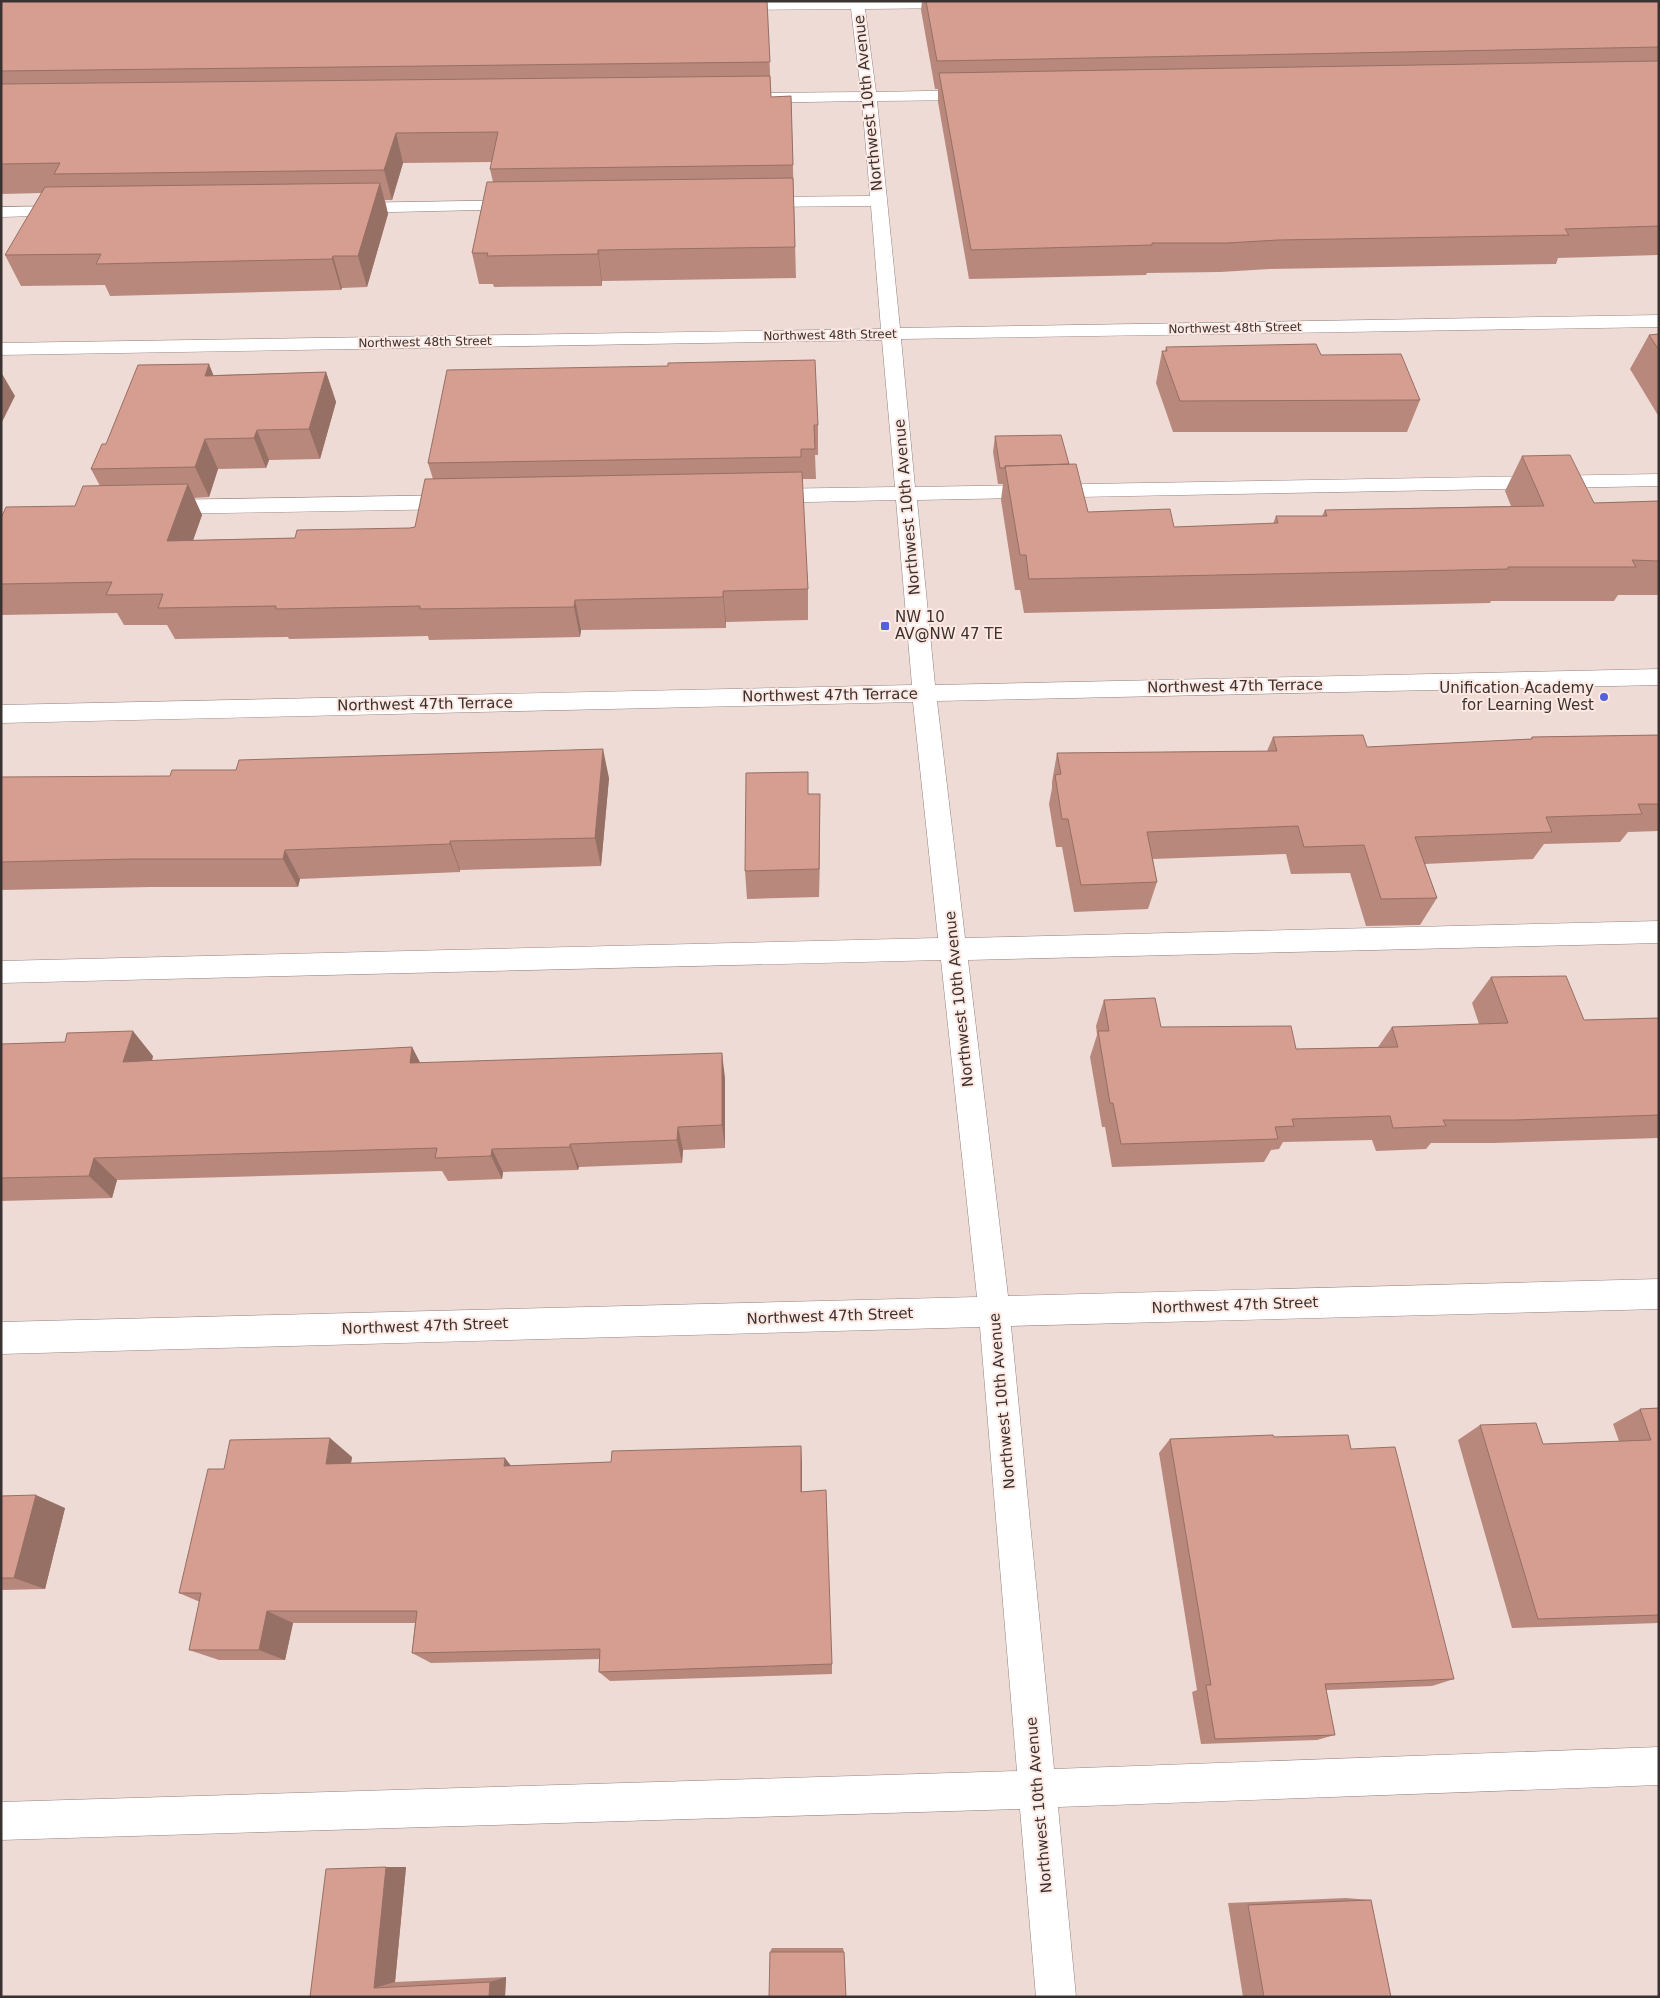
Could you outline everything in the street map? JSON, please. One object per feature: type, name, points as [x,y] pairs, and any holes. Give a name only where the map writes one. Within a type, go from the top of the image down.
[{"type":"street","points":[[719,6],[858,3],[977,4]]},
{"type":"street","name":"Northwest 10th Avenue","points":[[858,3],[879,201],[924,693],[994,1311],[1056,1997]]},
{"type":"street","points":[[739,99],[989,95]]},
{"type":"street","points":[[739,203],[879,201]]},
{"type":"street","points":[[330,208],[540,205]]},
{"type":"street","points":[[1,212],[81,211]]},
{"type":"street","name":"Northwest 48th Street","points":[[1,349],[1659,321]]},
{"type":"street","points":[[746,496],[1659,480]]},
{"type":"street","points":[[140,508],[478,501]]},
{"type":"street","name":"Northwest 47th Terrace","points":[[1,714],[1659,677]]},
{"type":"street","points":[[1,972],[1659,932]]},
{"type":"street","name":"Northwest 47th Street","points":[[1,1338],[1659,1294]]},
{"type":"street","points":[[1,1820],[1037,1789],[1659,1766]]},
{"type":"building","points":[[1,1],[767,1],[770,62],[1,71]]},
{"type":"building","points":[[926,1],[1659,1],[1659,47],[937,61]]},
{"type":"building","points":[[1659,61],[1659,226],[1565,229],[1569,235],[1152,243],[1152,245],[971,250],[939,73]]},
{"type":"building","points":[[770,76],[771,97],[791,96],[793,165],[490,169],[498,132],[396,133],[384,170],[54,174],[60,163],[1,164],[1,84]]},
{"type":"building","points":[[793,178],[795,247],[598,250],[598,254],[487,256],[488,253],[472,253],[487,182]]},
{"type":"building","points":[[380,183],[358,256],[333,256],[332,259],[96,264],[101,254],[5,255],[45,187]]},
{"type":"building","points":[[1659,334],[1659,350],[1649,335]]},
{"type":"building","points":[[1316,344],[1321,355],[1401,354],[1420,400],[1180,401],[1162,351],[1167,351],[1166,347]]},
{"type":"building","points":[[815,360],[818,425],[814,425],[815,449],[801,449],[801,457],[428,463],[447,370],[668,366],[668,363]]},
{"type":"building","points":[[209,364],[205,376],[326,372],[309,429],[257,430],[254,438],[205,439],[195,467],[91,469],[102,444],[106,444],[138,365]]},
{"type":"building","points":[[1061,435],[1069,464],[1005,466],[1005,468],[1000,468],[995,436]]},
{"type":"building","points":[[1570,455],[1594,503],[1659,501],[1659,561],[1632,560],[1636,567],[1508,567],[1508,569],[1029,579],[1026,555],[1020,555],[1005,466],[1076,464],[1088,512],[1170,509],[1174,527],[1278,523],[1276,516],[1327,516],[1325,510],[1544,506],[1522,456]]},
{"type":"building","points":[[802,472],[808,589],[723,591],[723,597],[575,600],[574,607],[420,609],[420,606],[276,609],[276,606],[158,608],[163,594],[106,595],[112,582],[1,584],[1,518],[6,507],[75,506],[83,486],[188,484],[167,541],[295,538],[297,530],[415,527],[425,479]]},
{"type":"building","points":[[1363,735],[1367,747],[1532,739],[1532,737],[1659,735],[1659,804],[1638,804],[1642,814],[1546,817],[1552,832],[1415,837],[1437,898],[1381,899],[1364,845],[1304,847],[1298,826],[1147,832],[1157,882],[1081,885],[1068,819],[1062,819],[1055,775],[1061,774],[1057,753],[1277,751],[1273,737]]},
{"type":"building","points":[[603,749],[595,838],[450,841],[450,844],[285,850],[283,859],[132,859],[1,862],[1,777],[170,776],[172,770],[236,770],[239,760]]},
{"type":"building","points":[[808,772],[808,794],[820,794],[819,869],[745,871],[746,773]]},
{"type":"building","points":[[1566,976],[1584,1020],[1659,1018],[1659,1115],[1515,1120],[1443,1120],[1446,1126],[1393,1128],[1390,1116],[1292,1119],[1294,1126],[1275,1127],[1278,1139],[1121,1144],[1113,1103],[1110,1103],[1098,1031],[1109,1031],[1104,1000],[1155,998],[1161,1027],[1291,1026],[1296,1049],[1398,1047],[1392,1027],[1508,1023],[1491,977]]},
{"type":"building","points":[[133,1031],[123,1062],[412,1047],[410,1063],[722,1053],[722,1125],[678,1127],[677,1140],[570,1144],[570,1147],[492,1149],[491,1156],[435,1158],[437,1148],[94,1158],[89,1176],[1,1178],[1,1044],[65,1042],[67,1033]]},
{"type":"building","points":[[1659,1408],[1659,1615],[1538,1619],[1480,1425],[1536,1423],[1543,1444],[1651,1440],[1640,1409]]},
{"type":"building","points":[[1273,1435],[1274,1437],[1348,1435],[1351,1449],[1395,1447],[1454,1679],[1325,1684],[1335,1735],[1215,1739],[1206,1685],[1211,1685],[1170,1439]]},
{"type":"building","points":[[330,1438],[326,1464],[505,1458],[504,1466],[611,1462],[612,1451],[801,1446],[801,1492],[826,1490],[832,1664],[599,1672],[600,1649],[412,1653],[417,1611],[267,1611],[259,1650],[189,1650],[201,1593],[179,1593],[208,1469],[224,1469],[230,1440]]},
{"type":"building","points":[[36,1495],[14,1578],[1,1578],[1,1496]]},
{"type":"building","points":[[386,1867],[374,1988],[490,1982],[489,1997],[310,1997],[326,1869]]},
{"type":"building","points":[[1371,1900],[1391,1997],[1264,1997],[1248,1905]]},
{"type":"building","points":[[770,1952],[844,1952],[846,1997],[769,1997]]},
{"type":"place","name":"NW 10 AV@NW 47 TE","points":[[885,626]]},
{"type":"place","name":"Unification Academy for Learning West","points":[[1604,697]]}]
